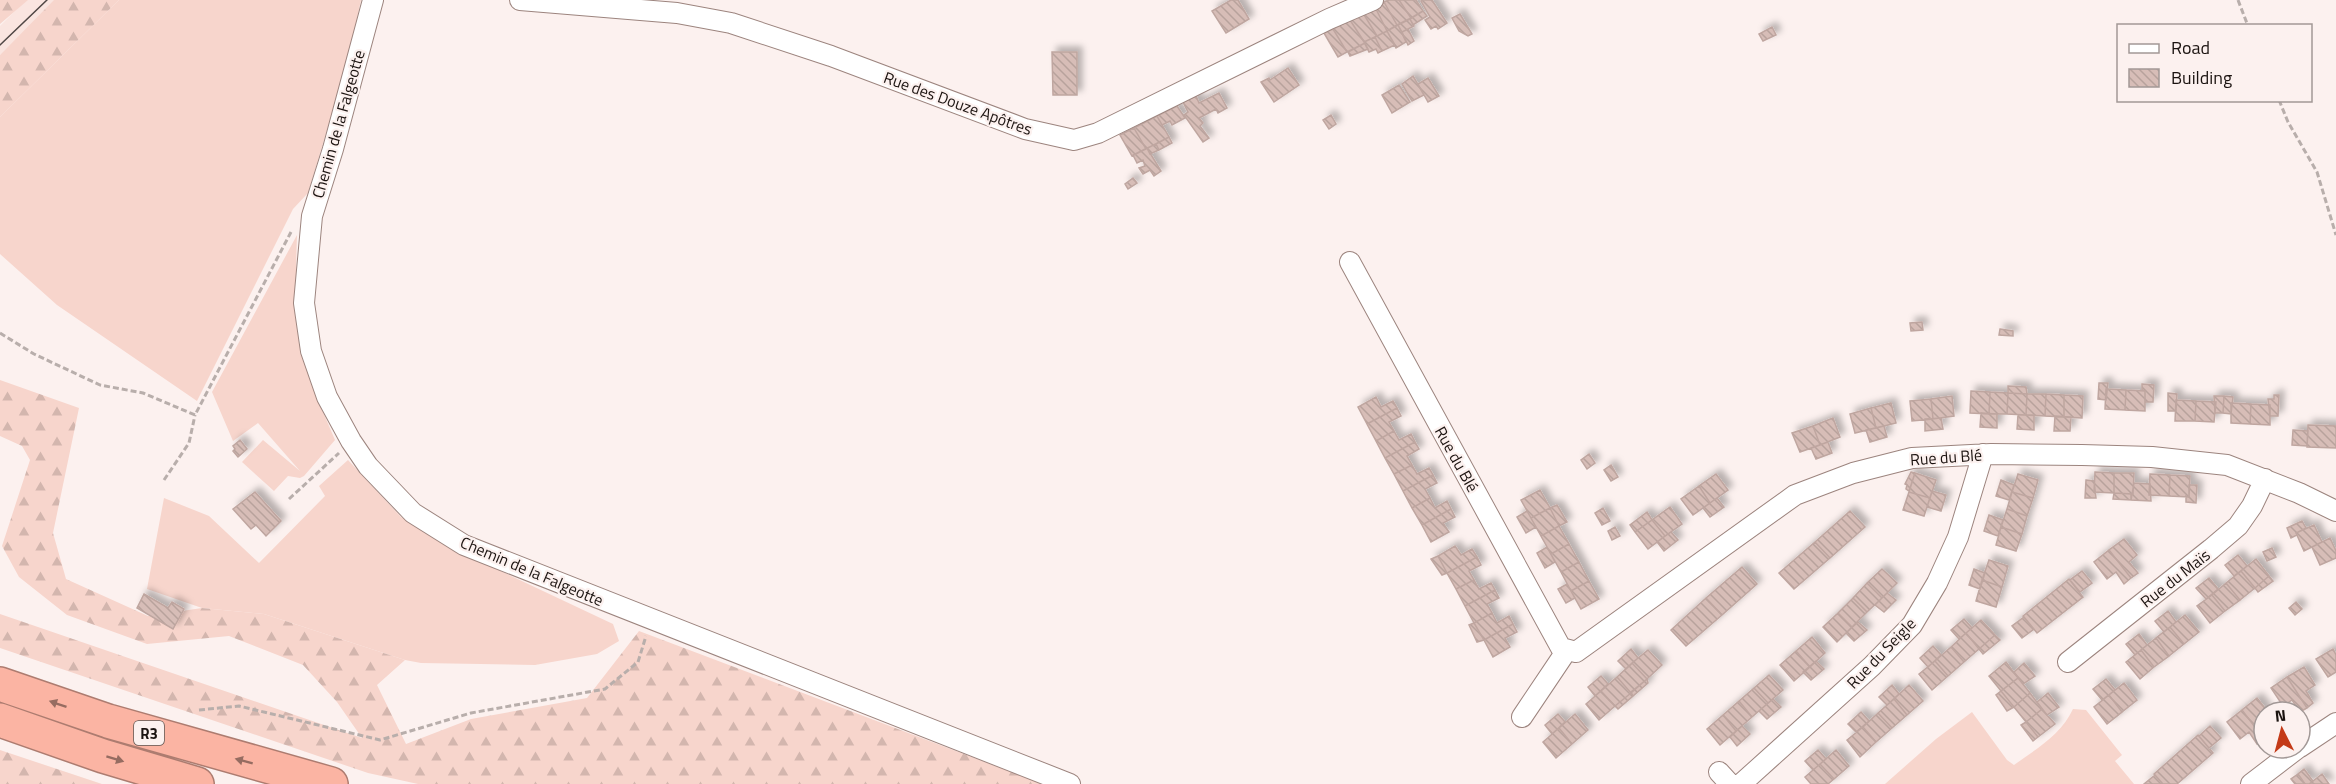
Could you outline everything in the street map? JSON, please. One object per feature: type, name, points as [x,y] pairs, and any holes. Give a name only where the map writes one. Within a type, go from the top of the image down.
[{"type":"highway","name":"R3","points":[[0,684],[108,721],[331,784]]},
{"type":"highway","name":"R3","points":[[0,720],[103,756],[197,784]]},
{"type":"street","name":"Chemin de la Falgeotte","points":[[373,0],[333,149],[312,216],[304,303],[311,351],[327,397],[351,441],[368,466],[413,513],[464,545],[1070,784]]},
{"type":"street","name":"Rue des Douze Apôtres","points":[[520,0],[678,13],[731,23],[831,56],[1025,129],[1074,140],[1098,133],[1319,24],[1373,0]]},
{"type":"street","name":"Rue du Blé","points":[[1350,262],[1561,648],[1567,650],[1576,652],[1795,495],[1853,473],[1912,458],[1983,454],[2152,458],[2227,465],[2265,479],[2336,511]]},
{"type":"street","name":"Rue du Seigle","points":[[1741,784],[1872,666],[1912,625],[1936,583],[1958,537],[1983,454]]},
{"type":"street","name":"Rue du Maïs","points":[[2068,662],[2238,525],[2252,506],[2265,479]]},
{"type":"street","points":[[1522,717],[1567,650]]},
{"type":"street","points":[[2312,739],[2336,723]]},
{"type":"street","points":[[2251,784],[2281,760]]},
{"type":"path","points":[[2238,0],[2247,24]]},
{"type":"path","points":[[2280,102],[2288,122],[2317,172],[2336,235]]},
{"type":"path","points":[[164,480],[189,443],[195,415],[292,231],[312,216]]},
{"type":"path","points":[[0,333],[34,354],[100,385],[143,393],[195,415]]},
{"type":"path","points":[[289,499],[351,441]]},
{"type":"path","points":[[200,710],[239,706],[380,740],[471,713],[605,689],[638,662],[651,620]]},
{"type":"shaded area","points":[[26,0],[56,0],[0,55],[0,26]]},
{"type":"green space","points":[[0,0],[28,0],[0,24]]},
{"type":"green space","points":[[54,0],[119,0],[0,117],[0,55]]},
{"type":"green space","points":[[119,0],[361,0],[347,64],[308,193],[293,209],[197,401],[57,305],[0,254],[0,117]]},
{"type":"green space","points":[[297,235],[296,305],[301,347],[311,383],[335,440],[304,476],[300,478],[288,476],[274,491],[242,462],[263,440],[300,471],[258,423],[233,441],[212,392]]},
{"type":"green space","points":[[0,380],[79,408],[53,533],[66,579],[148,616],[202,608],[264,614],[405,660],[377,685],[406,744],[471,719],[587,698],[639,631],[1043,784],[418,784],[368,773],[0,648],[0,614],[362,738],[337,702],[303,665],[229,636],[147,644],[67,615],[19,577],[2,546],[30,460],[22,446],[0,436]]},
{"type":"green space","points":[[348,460],[401,517],[469,556],[613,624],[619,641],[597,654],[535,665],[421,663],[405,660],[264,614],[202,608],[147,589],[164,498],[209,516],[259,563],[325,496],[319,486]]},
{"type":"green space","points":[[2073,709],[2086,710],[2122,755],[2115,761],[2134,784],[1885,784],[1936,739],[1972,712],[2007,760],[2014,765],[2055,734]]},
{"type":"green space","points":[[0,750],[102,784],[0,784]]},
{"type":"building","points":[[1231,0],[1238,0],[1249,19],[1226,33],[1212,11]]},
{"type":"building","points":[[1399,0],[1411,18],[1397,25],[1384,2]]},
{"type":"building","points":[[1399,0],[1416,0],[1423,11],[1411,18]]},
{"type":"building","points":[[1432,0],[1447,23],[1438,29],[1436,26],[1431,29],[1425,20],[1430,17],[1421,1]]},
{"type":"building","points":[[1384,2],[1397,25],[1387,31],[1375,7]]},
{"type":"building","points":[[1375,7],[1387,31],[1377,36],[1363,13]]},
{"type":"building","points":[[1423,11],[1427,16],[1413,25],[1410,19]]},
{"type":"building","points":[[1363,13],[1377,36],[1364,42],[1350,20]]},
{"type":"building","points":[[1460,14],[1472,34],[1468,36],[1459,31],[1452,18]]},
{"type":"building","points":[[1410,19],[1414,26],[1402,32],[1398,25]]},
{"type":"building","points":[[1350,20],[1365,43],[1347,52],[1333,29]]},
{"type":"building","points":[[1398,25],[1406,42],[1396,48],[1387,31]]},
{"type":"building","points":[[1772,27],[1776,35],[1763,41],[1759,34]]},
{"type":"building","points":[[1333,29],[1347,52],[1338,57],[1324,33]]},
{"type":"building","points":[[1408,29],[1414,41],[1408,45],[1402,32]]},
{"type":"building","points":[[1387,31],[1395,45],[1382,51],[1375,37]]},
{"type":"building","points":[[1375,37],[1382,51],[1378,53],[1376,49],[1369,52],[1364,42]]},
{"type":"building","points":[[1365,43],[1368,49],[1350,56],[1348,52]]},
{"type":"building","points":[[1052,52],[1077,52],[1077,95],[1053,95]]},
{"type":"building","points":[[1288,68],[1299,85],[1274,102],[1261,82],[1269,78],[1270,80]]},
{"type":"building","points":[[1413,76],[1424,95],[1412,101],[1402,84]]},
{"type":"building","points":[[1428,78],[1439,96],[1428,102],[1418,84]]},
{"type":"building","points":[[1399,85],[1410,102],[1392,113],[1382,95]]},
{"type":"building","points":[[1219,93],[1227,108],[1218,113],[1216,109],[1199,118],[1203,123],[1200,126],[1209,138],[1203,142],[1184,115],[1188,112],[1183,102],[1196,96],[1199,103]]},
{"type":"building","points":[[1177,106],[1185,118],[1172,125],[1170,121],[1162,125],[1157,116]]},
{"type":"building","points":[[1331,115],[1336,124],[1329,129],[1323,120]]},
{"type":"building","points":[[1157,116],[1169,137],[1146,149],[1134,128]]},
{"type":"building","points":[[1134,128],[1146,149],[1132,156],[1120,135]]},
{"type":"building","points":[[1169,137],[1172,143],[1159,150],[1156,144]]},
{"type":"building","points":[[1156,144],[1159,150],[1150,154],[1147,148]]},
{"type":"building","points":[[1147,148],[1161,171],[1154,176],[1150,170],[1143,174],[1139,168],[1145,166],[1143,160],[1137,163],[1133,155]]},
{"type":"building","points":[[1133,178],[1137,183],[1128,189],[1125,184]]},
{"type":"building","points":[[1922,322],[1923,330],[1911,331],[1910,323]]},
{"type":"building","points":[[2000,329],[2013,331],[2013,336],[1999,335]]},
{"type":"building","points":[[2099,383],[2108,383],[2106,400],[2098,399]]},
{"type":"building","points":[[2142,384],[2154,385],[2153,402],[2145,402],[2145,391],[2142,390]]},
{"type":"building","points":[[2008,386],[2026,387],[2027,394],[2008,393]]},
{"type":"building","points":[[2106,389],[2126,390],[2125,410],[2105,409]]},
{"type":"building","points":[[2126,390],[2145,391],[2145,411],[2125,410]]},
{"type":"building","points":[[1971,391],[1990,392],[1989,414],[1970,413]]},
{"type":"building","points":[[1990,392],[2008,393],[2007,414],[1989,414]]},
{"type":"building","points":[[2008,393],[2027,394],[2026,415],[2007,414]]},
{"type":"building","points":[[2168,393],[2177,394],[2176,411],[2168,411]]},
{"type":"building","points":[[2027,394],[2046,394],[2045,416],[2026,415]]},
{"type":"building","points":[[2046,394],[2064,395],[2064,417],[2045,416]]},
{"type":"building","points":[[2064,395],[2083,396],[2082,418],[2064,417]]},
{"type":"building","points":[[2274,395],[2279,395],[2278,416],[2270,416],[2268,399],[2274,399]]},
{"type":"building","points":[[1952,396],[1954,416],[1933,419],[1931,399]]},
{"type":"building","points":[[2214,396],[2224,396],[2223,413],[2215,413]]},
{"type":"building","points":[[2224,396],[2233,397],[2231,414],[2223,413]]},
{"type":"building","points":[[1376,397],[1381,407],[1393,401],[1397,408],[1367,424],[1358,407]]},
{"type":"building","points":[[1931,399],[1933,419],[1912,421],[1910,401]]},
{"type":"building","points":[[2176,400],[2196,401],[2195,421],[2175,421]]},
{"type":"building","points":[[2196,401],[2216,402],[2214,422],[2195,421]]},
{"type":"building","points":[[1891,403],[1896,423],[1876,428],[1871,408]]},
{"type":"building","points":[[2231,403],[2251,404],[2250,424],[2231,423]]},
{"type":"building","points":[[2251,404],[2270,405],[2270,425],[2250,424]]},
{"type":"building","points":[[1397,408],[1401,416],[1389,422],[1394,431],[1376,441],[1367,424]]},
{"type":"building","points":[[1871,408],[1876,428],[1855,433],[1850,414]]},
{"type":"building","points":[[1981,413],[1997,414],[1997,428],[1980,427]]},
{"type":"building","points":[[2018,415],[2034,415],[2034,430],[2017,429]]},
{"type":"building","points":[[2055,416],[2071,417],[2070,431],[2054,431]]},
{"type":"building","points":[[1833,418],[1840,437],[1820,445],[1813,426]]},
{"type":"building","points":[[1941,418],[1943,429],[1925,431],[1925,419]]},
{"type":"building","points":[[2308,425],[2336,426],[2336,448],[2307,447]]},
{"type":"building","points":[[1813,426],[1820,445],[1800,452],[1792,433]]},
{"type":"building","points":[[1884,426],[1887,437],[1870,442],[1866,430]]},
{"type":"building","points":[[2293,430],[2308,431],[2307,446],[2292,445]]},
{"type":"building","points":[[1394,431],[1399,440],[1411,434],[1415,442],[1385,458],[1376,441]]},
{"type":"building","points":[[240,440],[247,449],[238,457],[233,451],[235,449],[233,446]]},
{"type":"building","points":[[1415,442],[1419,449],[1407,456],[1412,465],[1394,474],[1385,458]]},
{"type":"building","points":[[1828,442],[1832,453],[1816,459],[1811,448]]},
{"type":"building","points":[[1589,454],[1595,463],[1587,469],[1581,460]]},
{"type":"building","points":[[1412,465],[1417,474],[1429,468],[1433,475],[1403,491],[1394,474]]},
{"type":"building","points":[[1611,465],[1618,477],[1611,481],[1604,470]]},
{"type":"building","points":[[1911,472],[1915,473],[1909,491],[1905,484]]},
{"type":"building","points":[[2095,472],[2114,473],[2114,493],[2094,492]]},
{"type":"building","points":[[1915,473],[1936,480],[1930,498],[1909,492]]},
{"type":"building","points":[[2114,473],[2134,473],[2133,494],[2114,493]]},
{"type":"building","points":[[1716,474],[1728,490],[1710,503],[1699,486]]},
{"type":"building","points":[[2018,474],[2038,480],[2033,498],[2012,492]]},
{"type":"building","points":[[2150,474],[2170,475],[2169,496],[2149,495]]},
{"type":"building","points":[[1433,475],[1437,483],[1425,489],[1430,498],[1412,508],[1403,491]]},
{"type":"building","points":[[2170,475],[2190,476],[2189,497],[2169,496]]},
{"type":"building","points":[[2001,480],[2014,485],[2009,500],[1996,496]]},
{"type":"building","points":[[2086,480],[2094,481],[2096,498],[2085,498]]},
{"type":"building","points":[[2134,483],[2150,484],[2151,501],[2131,500]]},
{"type":"building","points":[[2189,485],[2197,485],[2196,503],[2186,502],[2186,496],[2189,497]]},
{"type":"building","points":[[1699,486],[1710,503],[1693,515],[1681,499]]},
{"type":"building","points":[[1540,490],[1550,508],[1531,518],[1521,500]]},
{"type":"building","points":[[1932,491],[1946,495],[1941,511],[1927,507]]},
{"type":"building","points":[[255,492],[281,521],[266,536],[256,525],[251,529],[233,509]]},
{"type":"building","points":[[1909,492],[1930,498],[1924,516],[1903,510]]},
{"type":"building","points":[[2012,492],[2033,498],[2027,516],[2007,509]]},
{"type":"building","points":[[2114,493],[2131,494],[2131,500],[2113,499]]},
{"type":"building","points":[[1430,498],[1435,508],[1447,501],[1451,509],[1422,525],[1412,508]]},
{"type":"building","points":[[1717,498],[1724,507],[1710,517],[1703,508]]},
{"type":"building","points":[[1557,505],[1567,522],[1559,526],[1550,508]]},
{"type":"building","points":[[1670,507],[1682,524],[1665,536],[1652,520]]},
{"type":"building","points":[[1550,508],[1559,526],[1541,536],[1531,518]]},
{"type":"building","points":[[1603,508],[1610,521],[1602,525],[1595,513]]},
{"type":"building","points":[[1451,509],[1455,517],[1443,523],[1449,532],[1431,542],[1422,525]]},
{"type":"building","points":[[2007,509],[2027,516],[2022,534],[2001,527]]},
{"type":"building","points":[[1527,511],[1536,527],[1526,533],[1517,517]]},
{"type":"building","points":[[1850,511],[1865,527],[1830,558],[1815,542]]},
{"type":"building","points":[[1647,512],[1652,520],[1635,532],[1630,525]]},
{"type":"building","points":[[1989,515],[2003,520],[1998,536],[1984,531]]},
{"type":"building","points":[[1652,520],[1665,536],[1648,549],[1635,532]]},
{"type":"building","points":[[2302,521],[2306,528],[2291,538],[2287,528]]},
{"type":"building","points":[[2314,525],[2322,542],[2304,551],[2296,533]]},
{"type":"building","points":[[1559,526],[1569,544],[1551,554],[1541,536]]},
{"type":"building","points":[[1615,527],[1620,536],[1612,540],[1608,531]]},
{"type":"building","points":[[2001,527],[2022,534],[2016,551],[1996,545]]},
{"type":"building","points":[[1671,532],[1678,540],[1664,551],[1657,542]]},
{"type":"building","points":[[2330,538],[2336,551],[2336,558],[2320,565],[2312,547]]},
{"type":"building","points":[[2124,539],[2137,555],[2129,562],[2138,573],[2131,578],[2109,550]]},
{"type":"building","points":[[1815,542],[1830,558],[1794,589],[1779,573]]},
{"type":"building","points":[[1569,544],[1579,562],[1561,572],[1551,554]]},
{"type":"building","points":[[1455,546],[1461,555],[1472,549],[1477,557],[1447,573],[1438,556]]},
{"type":"building","points":[[1547,547],[1555,562],[1545,568],[1537,553]]},
{"type":"building","points":[[2272,548],[2276,557],[2267,561],[2263,552]]},
{"type":"building","points":[[2109,550],[2131,578],[2124,584],[2116,572],[2107,579],[2094,562]]},
{"type":"building","points":[[2238,555],[2247,566],[2234,576],[2225,565]]},
{"type":"building","points":[[1438,556],[1447,573],[1442,575],[1431,559]]},
{"type":"building","points":[[1477,557],[1481,565],[1469,571],[1474,580],[1456,589],[1447,573]]},
{"type":"building","points":[[2256,559],[2269,576],[2255,588],[2241,571]]},
{"type":"building","points":[[1989,560],[2008,566],[2002,587],[1982,580]]},
{"type":"building","points":[[1579,562],[1589,581],[1571,591],[1561,572]]},
{"type":"building","points":[[1742,567],[1757,584],[1722,615],[1706,598]]},
{"type":"building","points":[[1882,569],[1897,583],[1882,598],[1867,583]]},
{"type":"building","points":[[1974,569],[1985,573],[1980,589],[1969,585]]},
{"type":"building","points":[[2082,571],[2092,583],[2080,592],[2070,580]]},
{"type":"building","points":[[2241,571],[2255,588],[2240,600],[2226,583]]},
{"type":"building","points":[[2269,576],[2273,581],[2258,592],[2255,588]]},
{"type":"building","points":[[2209,578],[2218,589],[2206,599],[2196,588]]},
{"type":"building","points":[[2069,579],[2083,597],[2037,633],[2023,616]]},
{"type":"building","points":[[1474,580],[1479,589],[1491,583],[1495,590],[1465,606],[1456,589]]},
{"type":"building","points":[[1982,580],[2002,587],[1996,607],[1976,601]]},
{"type":"building","points":[[1589,581],[1599,599],[1581,609],[1571,591]]},
{"type":"building","points":[[1867,583],[1882,598],[1867,612],[1853,598]]},
{"type":"building","points":[[2226,583],[2240,600],[2225,611],[2212,595]]},
{"type":"building","points":[[1567,584],[1575,598],[1566,603],[1558,589]]},
{"type":"building","points":[[1495,590],[1499,598],[1487,604],[1492,613],[1474,623],[1465,606]]},
{"type":"building","points":[[1887,593],[1896,600],[1884,612],[1875,605]]},
{"type":"building","points":[[144,594],[168,608],[172,602],[184,609],[173,629],[137,608]]},
{"type":"building","points":[[2212,595],[2225,611],[2210,623],[2197,606]]},
{"type":"building","points":[[1706,598],[1722,615],[1686,646],[1671,630]]},
{"type":"building","points":[[1853,598],[1867,612],[1852,627],[1838,613]]},
{"type":"building","points":[[2296,602],[2302,609],[2295,615],[2289,608]]},
{"type":"building","points":[[2168,611],[2176,622],[2164,632],[2155,621]]},
{"type":"building","points":[[1492,613],[1497,623],[1509,616],[1513,624],[1484,640],[1474,623]]},
{"type":"building","points":[[1838,613],[1852,627],[1837,642],[1823,627]]},
{"type":"building","points":[[2185,615],[2199,632],[2184,644],[2170,627]]},
{"type":"building","points":[[2024,617],[2034,629],[2022,638],[2012,626]]},
{"type":"building","points":[[1964,619],[1972,628],[1959,639],[1951,630]]},
{"type":"building","points":[[1981,620],[1995,635],[1979,649],[1966,633]]},
{"type":"building","points":[[1858,622],[1867,630],[1854,641],[1846,633]]},
{"type":"building","points":[[1474,623],[1484,640],[1477,642],[1469,625]]},
{"type":"building","points":[[1513,624],[1517,632],[1505,638],[1510,647],[1493,657],[1484,640]]},
{"type":"building","points":[[2170,627],[2184,644],[2169,656],[2156,638]]},
{"type":"building","points":[[1966,633],[1979,649],[1964,662],[1951,647]]},
{"type":"building","points":[[2139,634],[2147,645],[2135,655],[2126,644]]},
{"type":"building","points":[[1995,635],[2000,640],[1983,654],[1979,649]]},
{"type":"building","points":[[1812,637],[1825,653],[1810,667],[1796,651]]},
{"type":"building","points":[[2156,638],[2169,656],[2154,667],[2141,650]]},
{"type":"building","points":[[1933,646],[1941,655],[1928,667],[1920,658]]},
{"type":"building","points":[[1951,647],[1964,662],[1948,676],[1935,661]]},
{"type":"building","points":[[1631,649],[1638,658],[1626,669],[1618,661]]},
{"type":"building","points":[[2333,649],[2336,655],[2336,672],[2328,677],[2316,659]]},
{"type":"building","points":[[1648,650],[1662,665],[1647,679],[1632,663]]},
{"type":"building","points":[[2141,650],[2154,667],[2140,679],[2126,662]]},
{"type":"building","points":[[1796,651],[1810,667],[1794,681],[1780,665]]},
{"type":"building","points":[[1816,661],[1824,669],[1811,680],[1803,672]]},
{"type":"building","points":[[1935,661],[1948,676],[1932,690],[1919,674]]},
{"type":"building","points":[[2006,662],[2018,678],[2001,691],[1989,676]]},
{"type":"building","points":[[1632,663],[1647,679],[1631,693],[1617,677]]},
{"type":"building","points":[[2024,663],[2035,676],[2023,684],[2014,672]]},
{"type":"building","points":[[2304,667],[2315,685],[2306,691],[2311,700],[2302,700],[2287,677]]},
{"type":"building","points":[[1769,675],[1783,690],[1768,703],[1754,688]]},
{"type":"building","points":[[1601,676],[1608,684],[1595,696],[1588,687]]},
{"type":"building","points":[[1617,677],[1631,693],[1615,706],[1601,691]]},
{"type":"building","points":[[2287,677],[2302,700],[2279,700],[2271,688]]},
{"type":"building","points":[[2018,678],[2030,693],[2014,707],[2001,691]]},
{"type":"building","points":[[1647,679],[1648,683],[1633,696],[1631,692]]},
{"type":"building","points":[[2106,679],[2115,690],[2102,700],[2093,689]]},
{"type":"building","points":[[2124,683],[2137,700],[2122,712],[2109,695]]},
{"type":"building","points":[[1892,685],[1899,694],[1887,705],[1879,697]]},
{"type":"building","points":[[1909,685],[1923,701],[1907,715],[1894,699]]},
{"type":"building","points":[[1754,688],[1768,703],[1752,717],[1739,701]]},
{"type":"building","points":[[1601,691],[1615,706],[1599,720],[1586,704]]},
{"type":"building","points":[[2001,691],[2014,707],[2007,711],[1996,695]]},
{"type":"building","points":[[1631,693],[1633,696],[1618,709],[1615,706]]},
{"type":"building","points":[[2030,693],[2042,709],[2026,722],[2014,707]]},
{"type":"building","points":[[2048,693],[2059,707],[2047,715],[2037,702]]},
{"type":"building","points":[[2109,695],[2122,712],[2107,724],[2094,707]]},
{"type":"building","points":[[1773,699],[1781,707],[1767,719],[1759,711]]},
{"type":"building","points":[[1894,699],[1907,715],[1892,728],[1878,713]]},
{"type":"building","points":[[1739,701],[1752,717],[1736,731],[1723,715]]},
{"type":"building","points":[[2252,702],[2252,723],[2242,710]]},
{"type":"building","points":[[2042,709],[2055,724],[2038,737],[2026,722]]},
{"type":"building","points":[[2242,710],[2252,723],[2252,736],[2249,732],[2240,739],[2227,722]]},
{"type":"building","points":[[1861,712],[1869,721],[1856,732],[1848,724]]},
{"type":"building","points":[[1878,713],[1892,728],[1876,742],[1863,727]]},
{"type":"building","points":[[1558,714],[1565,722],[1552,734],[1545,725]]},
{"type":"building","points":[[1575,714],[1588,730],[1572,744],[1559,728]]},
{"type":"building","points":[[1723,715],[1736,731],[1720,745],[1707,729]]},
{"type":"building","points":[[2026,722],[2038,737],[2033,741],[2021,725]]},
{"type":"building","points":[[1742,726],[1750,734],[1737,746],[1730,737]]},
{"type":"building","points":[[2210,726],[2221,738],[2209,748],[2199,736]]},
{"type":"building","points":[[1863,727],[1876,742],[1860,757],[1847,740]]},
{"type":"building","points":[[1559,728],[1572,744],[1556,758],[1543,742]]},
{"type":"building","points":[[2198,735],[2213,753],[2177,784],[2163,784],[2154,774]]},
{"type":"building","points":[[1818,750],[1826,759],[1813,770],[1805,761]]},
{"type":"building","points":[[1836,750],[1849,766],[1834,779],[1820,764]]},
{"type":"building","points":[[1820,764],[1834,779],[1828,784],[1811,784],[1805,777]]},
{"type":"building","points":[[2304,769],[2313,781],[2309,784],[2305,784],[2298,774]]},
{"type":"building","points":[[2298,774],[2305,784],[2295,784],[2291,779]]},
{"type":"building","points":[[2322,774],[2329,784],[2309,784],[2313,781]]},
{"type":"building","points":[[2155,775],[2163,784],[2144,784]]},
{"type":"tram line","points":[[0,45],[47,0]]}]
